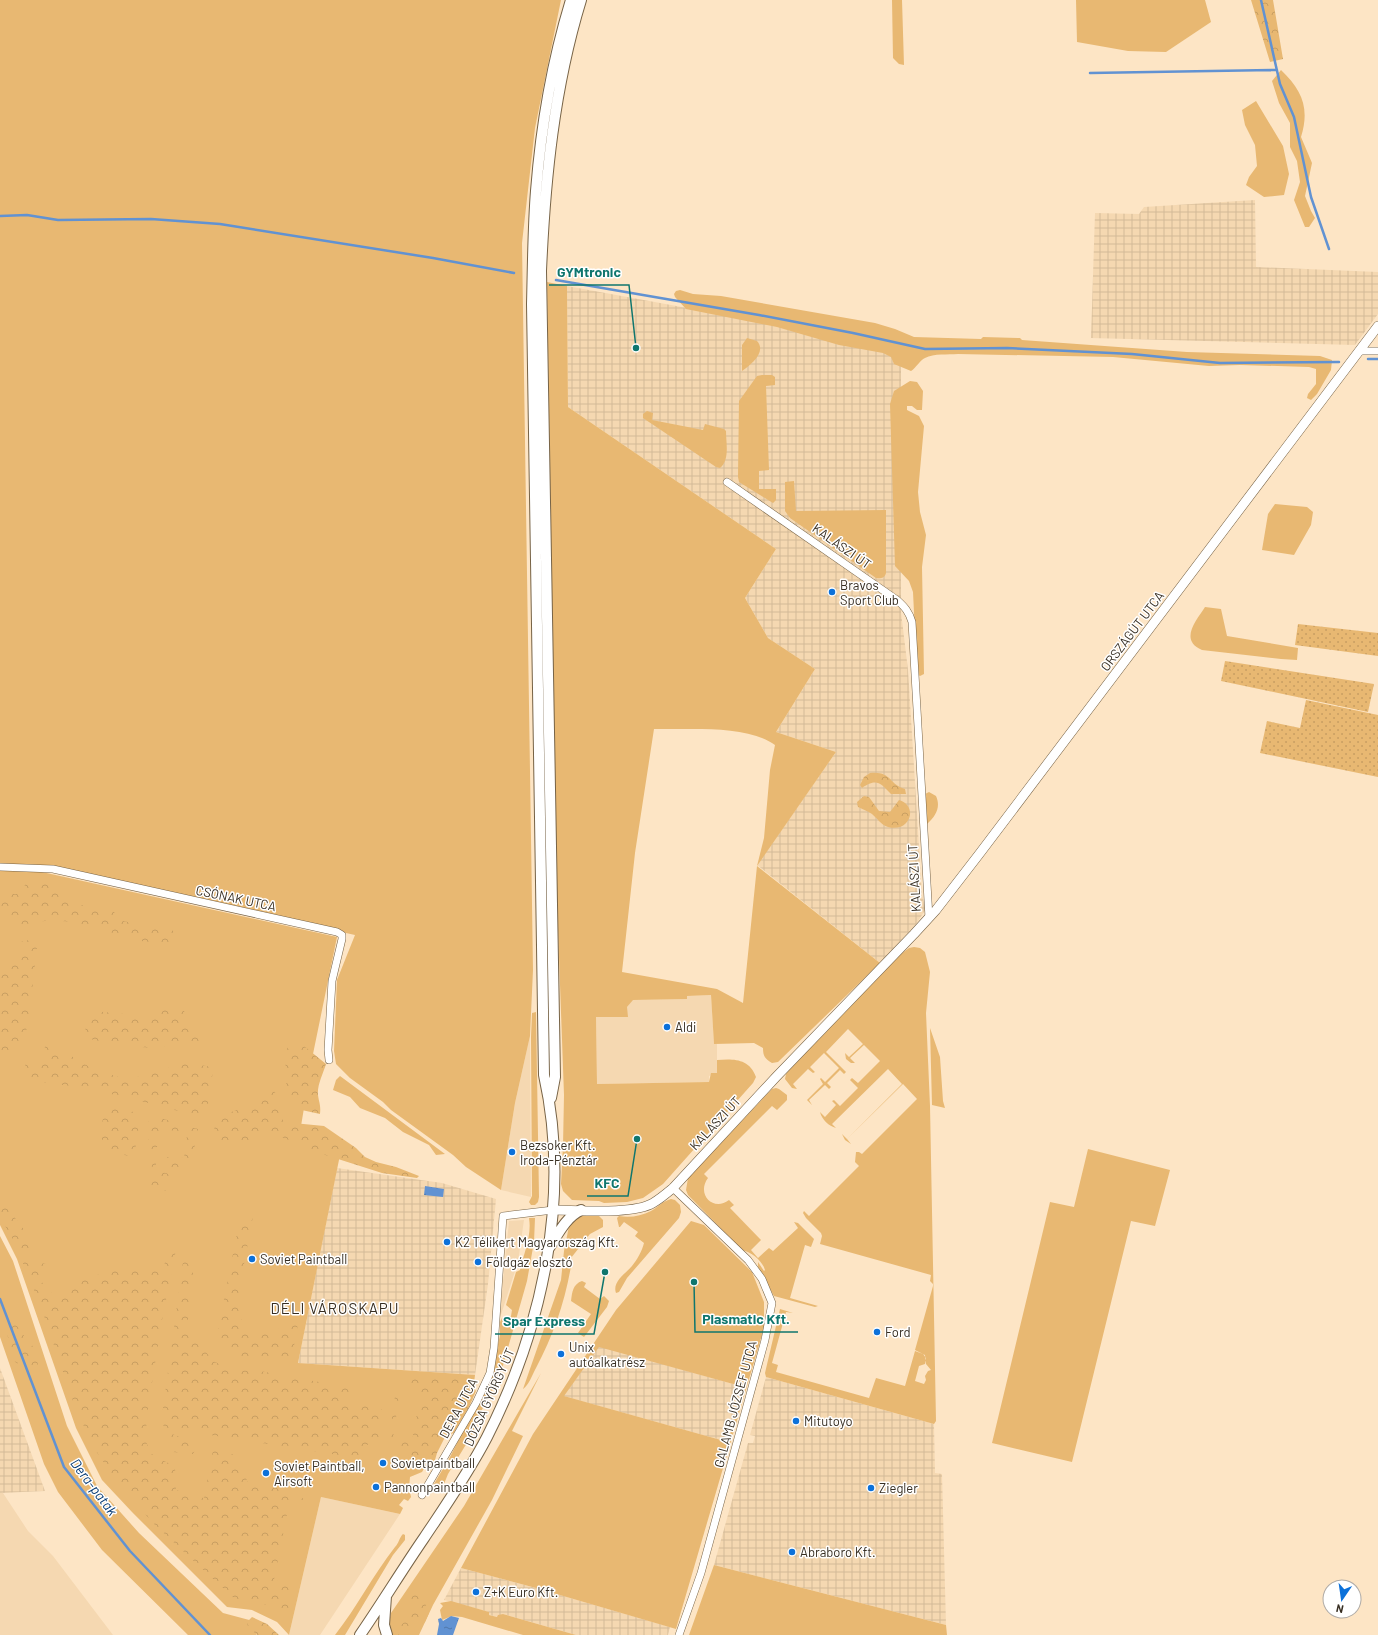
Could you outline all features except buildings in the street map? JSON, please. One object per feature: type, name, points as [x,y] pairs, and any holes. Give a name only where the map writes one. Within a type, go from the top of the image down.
[{"type":"main road","points":[[550,1102],[544,1075],[532,266],[536,191],[544,123],[552,73],[563,25],[571,0]]},
{"type":"main road","points":[[550,1102],[555,1077],[541,271],[545,192],[552,132],[561,81],[581,0]]},
{"type":"main road","name":"ORSZÁGÚT UTCA","points":[[929,918],[1378,326]]},
{"type":"main road","name":"KALÁSZI ÚT","points":[[553,1210],[640,1208],[653,1203],[673,1188],[776,1077],[929,918]]},
{"type":"main road","name":"DÓZSA GYÖRGY ÚT","points":[[363,1632],[386,1594],[468,1470],[487,1436],[508,1392],[527,1344],[542,1288],[553,1210],[553,1155],[550,1102]]},
{"type":"main road","points":[[547,1252],[569,1218],[581,1210]]},
{"type":"main road","points":[[386,1594],[384,1625],[387,1635]]},
{"type":"street","points":[[1360,351],[1378,351]]},
{"type":"street","name":"KALÁSZI ÚT","points":[[726,482],[897,600],[910,614],[912,622],[929,918]]},
{"type":"street","name":"CSÓNAK UTCA","points":[[0,867],[53,869],[337,932],[342,935],[342,939],[331,989],[329,1060]]},
{"type":"street","name":"GALAMB JÓZSEF UTCA","points":[[673,1188],[748,1260],[762,1280],[772,1303],[765,1340],[701,1573],[679,1635]]},
{"type":"street","name":"DERA UTCA","points":[[422,1495],[476,1403],[490,1373],[494,1348],[503,1216],[553,1210]]},
{"type":"shaded area","points":[[1255,200],[1256,267],[1378,272],[1378,314],[1355,345],[1091,338],[1095,213],[1139,214],[1144,207]]},
{"type":"shaded area","points":[[567,286],[901,347],[901,612],[908,670],[922,895],[926,909],[916,924],[880,963],[757,865],[836,752],[776,732],[815,669],[768,638],[745,598],[776,549],[568,407]]},
{"type":"shaded area","points":[[711,995],[714,1044],[717,1044],[717,1073],[709,1076],[709,1082],[597,1084],[596,1017],[627,1017],[627,1007],[632,1000],[686,999],[687,996]]},
{"type":"shaded area","points":[[530,1036],[531,1197],[501,1190],[515,1103]]},
{"type":"shaded area","points":[[337,1168],[442,1183],[496,1199],[488,1284],[475,1375],[298,1363]]},
{"type":"shaded area","points":[[524,1220],[518,1262],[499,1321],[509,1221]]},
{"type":"shaded area","points":[[599,1346],[744,1387],[728,1442],[563,1396]]},
{"type":"shaded area","points":[[0,1368],[45,1491],[0,1493]]},
{"type":"shaded area","points":[[766,1377],[934,1424],[935,1473],[942,1474],[946,1625],[714,1565],[748,1443],[753,1443],[755,1436],[750,1435]]},
{"type":"shaded area","points":[[0,1493],[3,1493],[28,1531],[53,1556],[113,1635],[0,1635]]},
{"type":"shaded area","points":[[321,1497],[400,1514],[320,1635],[289,1635]]},
{"type":"shaded area","points":[[461,1568],[670,1627],[668,1635],[576,1635],[503,1614],[498,1617],[489,1615],[489,1612],[444,1600]]},
{"type":"green space","points":[[0,0],[561,0],[535,128],[522,243],[533,970],[530,1036],[515,1103],[501,1190],[466,1167],[453,1155],[391,1110],[383,1102],[350,1078],[336,1064],[334,1051],[337,980],[355,935],[50,867],[0,865]]},
{"type":"green space","points":[[892,0],[902,0],[904,65],[899,64],[893,58]]},
{"type":"green space","points":[[1076,0],[1205,0],[1211,22],[1166,52],[1128,51],[1077,42]]},
{"type":"green space","points":[[1251,0],[1273,0],[1283,59],[1270,62]]},
{"type":"green space","points":[[1281,70],[1299,92],[1304,108],[1304,127],[1301,137],[1312,163],[1305,196],[1315,218],[1309,227],[1305,227],[1294,200],[1300,182],[1297,161],[1290,147],[1290,123],[1279,103],[1272,81]]},
{"type":"green space","points":[[1256,101],[1283,146],[1289,174],[1284,195],[1264,197],[1246,185],[1249,177],[1257,166],[1255,145],[1245,125],[1242,110]]},
{"type":"green space","points":[[547,282],[567,286],[568,407],[776,549],[745,598],[768,638],[815,669],[776,732],[836,752],[757,866],[880,963],[778,1062],[772,1063],[768,1060],[764,1055],[763,1048],[754,1043],[714,1044],[711,995],[687,996],[687,999],[633,1000],[627,1007],[628,1017],[596,1017],[597,1084],[709,1082],[711,1073],[717,1073],[717,1060],[735,1060],[745,1063],[753,1071],[756,1077],[753,1083],[663,1184],[643,1198],[627,1202],[604,1203],[599,1201],[572,1200],[563,1191],[561,1184],[564,1095],[556,874]],"holes":[[[654,729],[733,731],[763,738],[775,745],[770,770],[764,838],[757,866],[743,1003],[717,989],[622,972],[635,853]]]},
{"type":"green space","points":[[680,290],[693,294],[721,296],[875,323],[914,337],[981,339],[983,337],[1020,338],[1022,340],[1187,352],[1320,356],[1332,360],[1331,370],[1317,394],[1311,400],[1307,398],[1308,394],[1316,384],[1316,369],[1309,367],[1240,365],[1209,366],[1113,357],[958,354],[929,356],[921,360],[911,371],[894,364],[891,357],[883,353],[839,345],[777,327],[686,309],[674,294],[676,291]]},
{"type":"green space","points":[[747,338],[757,341],[760,345],[760,349],[757,358],[742,371],[742,345]]},
{"type":"green space","points":[[772,375],[775,377],[775,385],[766,386],[769,470],[759,471],[759,489],[776,489],[776,500],[773,503],[739,482],[738,477],[739,401],[757,376]]},
{"type":"green space","points":[[910,381],[917,382],[923,391],[922,410],[917,410],[912,406],[907,406],[907,410],[919,416],[924,426],[918,492],[920,512],[926,535],[922,567],[924,674],[920,676],[917,674],[913,592],[909,581],[895,566],[890,404],[894,391]]},
{"type":"green space","points":[[647,411],[653,413],[652,420],[703,430],[705,424],[724,429],[726,431],[727,451],[723,465],[720,468],[716,467],[643,418],[643,414]]},
{"type":"green space","points":[[794,481],[796,511],[886,510],[885,576],[876,578],[790,518],[785,511],[785,482]]},
{"type":"green space","points":[[1275,504],[1307,507],[1313,512],[1311,525],[1294,555],[1262,550],[1268,514]]},
{"type":"green space","points":[[1205,607],[1221,609],[1227,636],[1298,648],[1297,660],[1202,650],[1195,646],[1190,636],[1194,624]]},
{"type":"green space","points":[[1298,624],[1378,633],[1378,656],[1295,645]]},
{"type":"green space","points":[[1225,661],[1374,684],[1368,712],[1221,681]]},
{"type":"green space","points":[[1306,700],[1378,715],[1378,777],[1260,753],[1267,721],[1300,728]]},
{"type":"green space","points":[[870,773],[877,773],[886,776],[895,784],[905,789],[906,794],[891,794],[878,783],[871,783],[862,788],[860,785],[864,777]]},
{"type":"green space","points":[[929,792],[936,796],[938,808],[933,818],[927,824],[925,794]]},
{"type":"green space","points":[[864,796],[869,797],[879,811],[890,812],[899,800],[905,803],[909,808],[909,818],[902,826],[896,828],[888,827],[881,823],[872,814],[858,807],[857,802]]},
{"type":"green space","points":[[0,869],[42,872],[337,937],[313,1054],[300,1132],[343,1140],[298,1363],[475,1375],[474,1383],[422,1472],[410,1477],[409,1488],[411,1497],[408,1501],[404,1499],[399,1505],[403,1508],[400,1514],[321,1497],[289,1635],[277,1622],[252,1610],[227,1607],[102,1480],[76,1428],[17,1259],[0,1225]]},
{"type":"green space","points":[[34,880],[57,886],[60,899],[89,907],[112,910],[123,921],[142,925],[170,927],[178,937],[175,945],[141,941],[74,922],[50,920],[21,925],[1,916],[0,896],[6,894],[19,894],[27,882]]},
{"type":"green space","points":[[38,938],[28,1027],[18,1043],[0,1060],[0,962],[1,964],[21,959],[20,942]]},
{"type":"green space","points":[[909,948],[920,948],[925,952],[930,972],[926,1013],[930,1106],[936,1421],[934,1424],[766,1377],[765,1373],[780,1309],[793,1313],[786,1312],[772,1363],[778,1365],[776,1372],[869,1398],[876,1378],[905,1386],[915,1351],[923,1354],[915,1350],[933,1286],[930,1281],[931,1275],[820,1244],[822,1236],[821,1233],[803,1213],[804,1211],[809,1216],[859,1166],[855,1162],[856,1152],[862,1154],[917,1099],[903,1084],[847,1139],[902,1084],[888,1069],[832,1124],[836,1128],[831,1126],[822,1118],[820,1112],[825,1117],[836,1105],[832,1101],[834,1100],[840,1106],[858,1088],[850,1080],[852,1078],[858,1083],[880,1061],[864,1045],[850,1058],[855,1063],[851,1063],[846,1059],[845,1053],[849,1057],[863,1044],[848,1029],[826,1052],[846,1072],[844,1074],[840,1070],[827,1083],[831,1087],[829,1089],[825,1085],[809,1100],[812,1105],[807,1100],[823,1084],[820,1079],[821,1078],[825,1082],[839,1068],[824,1053],[810,1067],[815,1072],[813,1073],[808,1069],[793,1084],[797,1089],[792,1088],[785,1079],[786,1074],[901,954]],"holes":[[[926,1360],[926,1364],[931,1370],[928,1371],[925,1376],[926,1380],[924,1384],[915,1381],[919,1366],[925,1364]]]},
{"type":"green space","points":[[168,1007],[183,1009],[192,1026],[202,1034],[199,1041],[152,1048],[111,1044],[86,1038],[85,1021],[94,1011],[154,1017]]},
{"type":"green space","points":[[536,1012],[539,1197],[538,1202],[535,1205],[531,1205],[529,1202],[532,1196],[531,1037],[532,1013]]},
{"type":"green space","points":[[930,1028],[940,1057],[943,1101],[945,1108],[932,1105]]},
{"type":"green space","points":[[290,1043],[304,1046],[326,1064],[319,1083],[318,1091],[320,1114],[297,1109],[287,1099],[285,1053]]},
{"type":"green space","points":[[45,1046],[63,1051],[93,1069],[125,1079],[143,1076],[171,1067],[179,1062],[213,1067],[210,1100],[202,1115],[174,1110],[126,1097],[70,1086],[32,1081],[24,1074],[26,1060],[43,1062]]},
{"type":"green space","points":[[340,1076],[445,1154],[436,1155],[429,1145],[403,1132],[385,1118],[360,1108],[350,1097],[333,1090],[336,1080]]},
{"type":"green space","points":[[776,1088],[787,1095],[787,1100],[777,1110],[772,1106],[704,1174],[708,1178],[704,1190],[708,1200],[712,1203],[723,1203],[729,1200],[734,1205],[730,1208],[761,1240],[751,1250],[758,1258],[769,1248],[773,1251],[798,1228],[794,1222],[798,1223],[814,1239],[811,1247],[805,1245],[790,1298],[818,1306],[815,1307],[774,1296],[758,1267],[758,1262],[764,1271],[764,1266],[759,1260],[742,1250],[688,1195],[686,1190],[688,1178],[772,1089]]},
{"type":"green space","points":[[273,1090],[278,1096],[275,1102],[282,1109],[283,1122],[324,1126],[356,1148],[365,1157],[419,1176],[417,1178],[382,1173],[316,1152],[277,1135],[261,1135],[248,1142],[218,1143],[213,1135],[216,1120],[227,1114],[263,1100],[265,1092]]},
{"type":"green space","points":[[106,1105],[141,1114],[134,1157],[105,1151],[100,1132]]},
{"type":"green space","points":[[150,1115],[198,1129],[190,1171],[165,1166],[165,1157],[184,1158],[187,1135],[167,1129],[159,1132],[156,1170],[172,1175],[166,1191],[147,1186],[152,1165],[147,1129]]},
{"type":"green space","points":[[842,1134],[851,1144],[845,1140]]},
{"type":"green space","points":[[1088,1149],[1170,1170],[1155,1226],[1131,1221],[1072,1462],[992,1443],[1050,1202],[1074,1207]]},
{"type":"green space","points":[[0,1198],[31,1239],[28,1260],[46,1264],[38,1278],[58,1300],[84,1278],[136,1266],[162,1273],[170,1244],[177,1245],[162,1320],[148,1408],[145,1440],[152,1454],[175,1467],[176,1490],[204,1498],[213,1450],[236,1455],[248,1483],[271,1490],[286,1467],[294,1469],[288,1491],[306,1500],[306,1504],[289,1504],[274,1580],[293,1585],[287,1616],[268,1605],[238,1602],[155,1525],[120,1486],[96,1451],[76,1410],[42,1310],[15,1243],[0,1217]]},
{"type":"green space","points":[[671,1199],[675,1200],[680,1205],[681,1212],[679,1218],[627,1278],[619,1292],[616,1293],[615,1289],[617,1282],[636,1261],[644,1243],[635,1236],[638,1232],[624,1222],[619,1227],[617,1218],[619,1216],[631,1217],[643,1214]]},
{"type":"green space","points":[[241,1213],[253,1216],[237,1302],[243,1325],[254,1332],[274,1332],[292,1320],[298,1324],[292,1357],[240,1356],[224,1349],[216,1340]]},
{"type":"green space","points":[[580,1216],[599,1216],[603,1220],[603,1227],[590,1234],[567,1263],[571,1266],[558,1318],[542,1356],[529,1382],[523,1389],[561,1280],[564,1251],[569,1226],[572,1219]]},
{"type":"green space","points":[[529,1218],[535,1218],[534,1242],[527,1281],[500,1376],[477,1419],[473,1433],[448,1474],[444,1484],[440,1487],[436,1487],[434,1484],[450,1457],[492,1373],[500,1335],[500,1322],[502,1318],[511,1316],[512,1310],[506,1305],[516,1272],[520,1270],[529,1237]]},
{"type":"green space","points":[[691,1221],[704,1225],[752,1272],[764,1302],[764,1328],[676,1629],[536,1588],[461,1568],[533,1434],[616,1310]],"holes":[[[599,1347],[744,1387],[728,1442],[564,1396]]]},
{"type":"green space","points":[[0,1236],[13,1261],[67,1426],[97,1486],[139,1533],[223,1613],[253,1621],[258,1625],[256,1635],[188,1635],[102,1550],[58,1492],[44,1464],[0,1337]]},
{"type":"green space","points":[[184,1254],[193,1273],[187,1328],[213,1361],[232,1370],[260,1371],[351,1388],[350,1404],[382,1407],[379,1444],[365,1445],[357,1458],[166,1428],[161,1423]]},
{"type":"green space","points":[[582,1281],[586,1283],[584,1287],[600,1299],[604,1296],[609,1301],[607,1307],[584,1337],[578,1333],[591,1314],[571,1301],[575,1286]]},
{"type":"green space","points":[[12,1315],[17,1326],[33,1346],[37,1354],[37,1373],[15,1362],[4,1323]]},
{"type":"green space","points":[[541,1373],[512,1431],[523,1436],[492,1500],[433,1605],[419,1635],[391,1635],[388,1626],[391,1613],[464,1506]]},
{"type":"green space","points":[[410,1374],[466,1376],[476,1391],[469,1407],[454,1433],[446,1435],[437,1453],[433,1467],[428,1470],[413,1465],[389,1439],[395,1396],[399,1397],[393,1438],[412,1441],[421,1391],[412,1389],[409,1378]]},
{"type":"green space","points":[[172,1434],[183,1438],[195,1439],[197,1446],[193,1454],[173,1452],[167,1440]]},
{"type":"green space","points":[[403,1534],[405,1535],[405,1540],[393,1555],[345,1635],[335,1635],[351,1613]]},
{"type":"green space","points":[[714,1565],[946,1625],[947,1635],[689,1635]]},
{"type":"green space","points":[[417,1592],[428,1592],[425,1603],[429,1613],[425,1622],[412,1628],[410,1635],[398,1635],[398,1627],[406,1621],[410,1615],[409,1599]]},
{"type":"green space","points":[[451,1601],[489,1612],[489,1615],[497,1617],[498,1615],[503,1614],[576,1635],[523,1635],[462,1617],[452,1616],[442,1620],[440,1610],[443,1606],[440,1603]]},
{"type":"green space","points":[[252,1617],[267,1624],[279,1635],[257,1635],[248,1627],[247,1622]]},
{"type":"water","points":[[425,1186],[444,1189],[443,1197],[424,1195]]},
{"type":"water","points":[[451,1616],[459,1618],[453,1635],[437,1635],[439,1624],[438,1619],[441,1618],[443,1621]]},
{"type":"waterway","points":[[1261,0],[1280,84],[1294,117],[1311,197],[1329,249]]},
{"type":"waterway","points":[[1090,73],[1277,70]]},
{"type":"waterway","points":[[0,216],[27,215],[58,220],[151,219],[220,224],[433,258],[514,273]]},
{"type":"waterway","points":[[556,280],[759,315],[853,333],[925,349],[1007,348],[1132,354],[1220,363],[1339,362]]},
{"type":"waterway","points":[[1368,359],[1378,359]]},
{"type":"waterway","name":"Dera-patak","points":[[0,1299],[64,1467],[130,1551],[210,1635]]},
{"type":"place","name":"GYMtronic","points":[[636,348]]},
{"type":"place","name":"Bravos Sport Club","points":[[832,592]]},
{"type":"place","name":"Aldi","points":[[667,1027]]},
{"type":"place","name":"KFC","points":[[637,1139]]},
{"type":"place","name":"Bezsoker Kft. Iroda-Pénztár","points":[[512,1152]]},
{"type":"place","name":"K2 Télikert Magyarország Kft.","points":[[447,1242]]},
{"type":"place","name":"Soviet Paintball","points":[[252,1259]]},
{"type":"place","name":"Földgáz elosztó","points":[[478,1262]]},
{"type":"place","name":"Spar Express","points":[[605,1272]]},
{"type":"place","name":"Plasmatic Kft.","points":[[694,1282]]},
{"type":"place","name":"Ford","points":[[877,1332]]},
{"type":"place","name":"Unix autóalkatrész","points":[[561,1354]]},
{"type":"place","name":"Mitutoyo","points":[[796,1421]]},
{"type":"place","name":"Sovietpaintball","points":[[383,1463]]},
{"type":"place","name":"Soviet Paintball, Airsoft","points":[[266,1473]]},
{"type":"place","name":"Pannonpaintball","points":[[376,1487]]},
{"type":"place","name":"Ziegler","points":[[871,1488]]},
{"type":"place","name":"Abraboro Kft.","points":[[792,1552]]},
{"type":"place","name":"Z+K Euro Kft.","points":[[476,1592]]},
{"type":"district","name":"DÉLI VÁROSKAPU","points":[[335,1309]]}]
